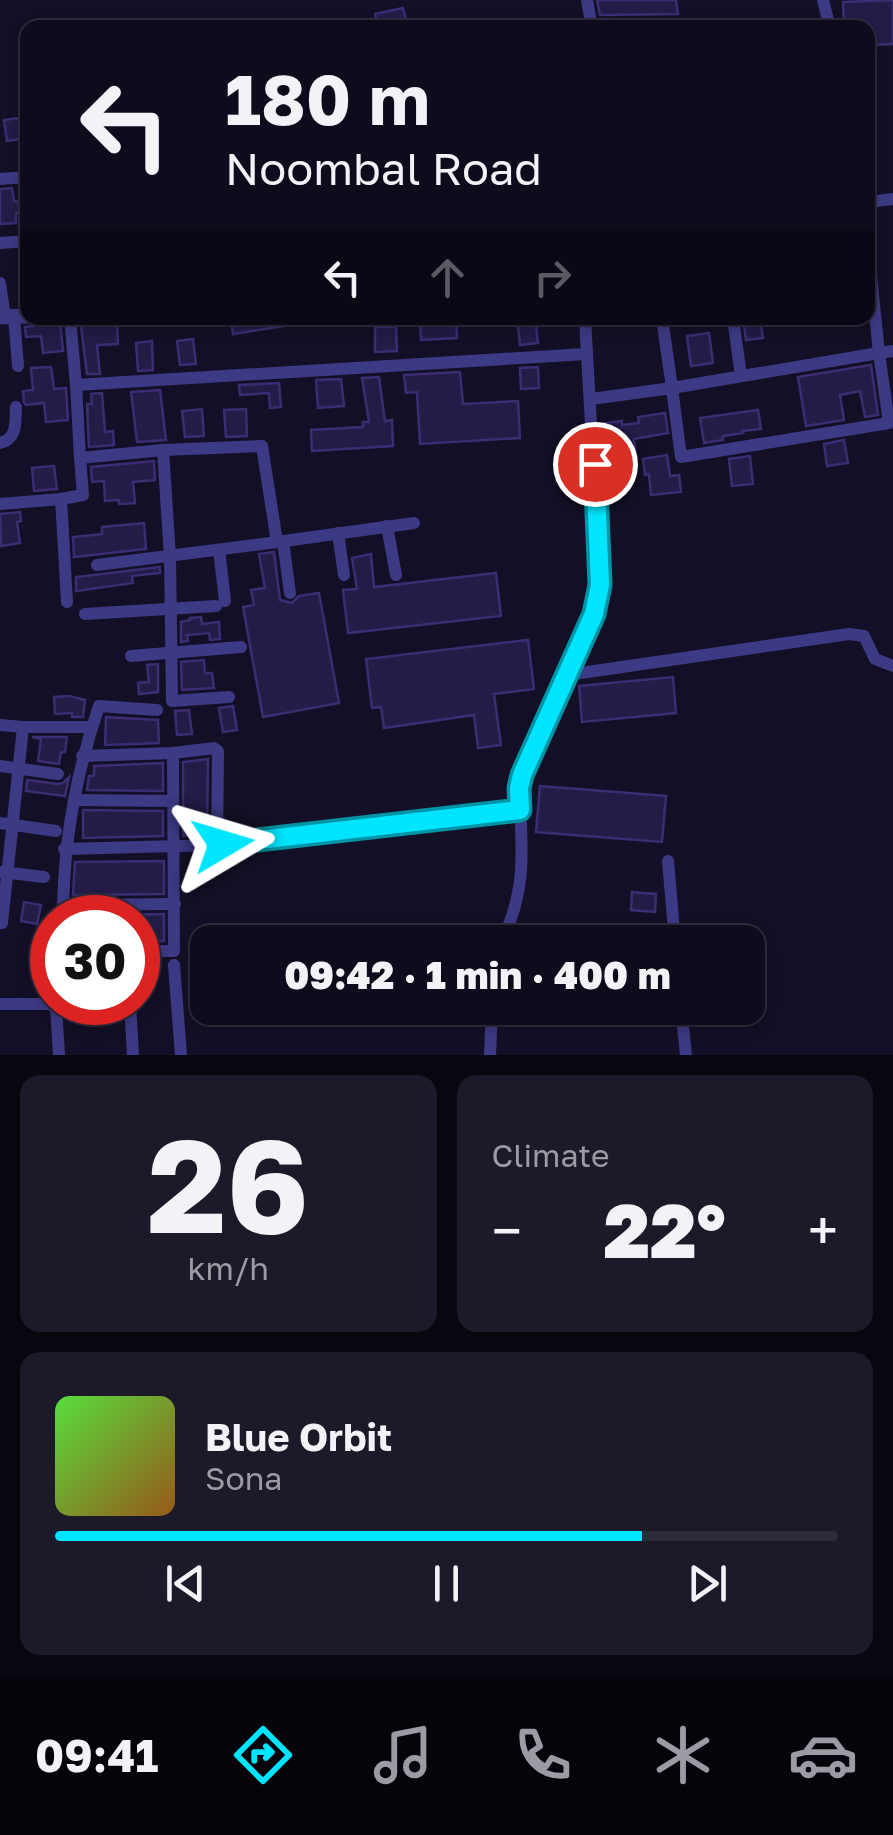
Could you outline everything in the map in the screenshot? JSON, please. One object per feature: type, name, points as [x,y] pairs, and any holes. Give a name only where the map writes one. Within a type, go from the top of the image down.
[{"type":"street","points":[[0,283],[12,316],[18,366]]},
{"type":"street","points":[[663,325],[681,457],[889,423],[886,352],[875,287]]},
{"type":"street","points":[[0,504],[83,495],[71,325]]},
{"type":"street","points":[[507,925],[522,879],[522,775],[594,614],[600,585],[585,325]]},
{"type":"street","points":[[734,325],[742,376]]},
{"type":"street","points":[[591,399],[886,352]]},
{"type":"street","points":[[76,385],[586,354]]},
{"type":"street","points":[[0,443],[16,430],[16,407]]},
{"type":"street","points":[[80,458],[262,446],[290,593]]},
{"type":"street","points":[[163,450],[170,557],[172,702],[229,696]]},
{"type":"street","points":[[61,499],[67,602]]},
{"type":"street","points":[[97,565],[414,522]]},
{"type":"street","points":[[387,526],[396,575]]},
{"type":"street","points":[[338,533],[344,575]]},
{"type":"street","points":[[85,614],[220,603],[220,550]]},
{"type":"street","points":[[567,675],[848,634],[864,636],[875,659],[893,666]]},
{"type":"street","points":[[132,656],[241,647]]},
{"type":"street","points":[[63,895],[64,850],[82,756],[98,706],[157,710]]},
{"type":"street","points":[[0,725],[91,727]]},
{"type":"street","points":[[0,940],[7,824],[19,770],[23,727]]},
{"type":"street","points":[[82,756],[218,750],[218,845]]},
{"type":"street","points":[[160,951],[174,951],[173,753]]},
{"type":"street","points":[[0,766],[58,774]]},
{"type":"street","points":[[74,800],[172,801]]},
{"type":"street","points":[[64,850],[218,845],[520,810]]},
{"type":"street","points":[[7,824],[56,831]]},
{"type":"street","points":[[668,861],[674,925]]},
{"type":"street","points":[[4,873],[44,878]]},
{"type":"street","points":[[160,905],[175,904]]},
{"type":"street","points":[[174,965],[181,1055]]},
{"type":"street","points":[[0,1004],[56,1007],[59,1055]]},
{"type":"street","points":[[131,1025],[133,1055]]},
{"type":"street","points":[[490,1055],[491,1025]]},
{"type":"street","points":[[683,1025],[686,1055]]},
{"type":"building","points":[[597,0],[676,0],[678,14],[600,15]]},
{"type":"building","points":[[893,0],[893,44],[875,45],[875,20],[844,20],[843,2]]},
{"type":"building","points":[[403,8],[406,20],[376,20],[375,14]]},
{"type":"building","points":[[20,118],[20,139],[7,141],[4,120]]},
{"type":"building","points":[[12,188],[20,213],[16,213],[16,223],[0,224],[0,189]]},
{"type":"building","points":[[60,325],[63,351],[43,353],[41,336],[26,337],[25,327]]},
{"type":"building","points":[[81,325],[117,325],[118,344],[97,345],[100,374],[87,374]]},
{"type":"building","points":[[232,325],[290,325],[233,334]]},
{"type":"building","points":[[420,325],[456,325],[457,338],[421,340]]},
{"type":"building","points":[[518,325],[536,325],[538,343],[520,345]]},
{"type":"building","points":[[744,325],[761,325],[763,338],[746,340]]},
{"type":"building","points":[[375,327],[396,327],[397,351],[375,352]]},
{"type":"building","points":[[709,333],[713,363],[691,366],[687,336]]},
{"type":"building","points":[[193,339],[196,364],[180,365],[177,341]]},
{"type":"building","points":[[152,341],[153,370],[138,371],[136,343]]},
{"type":"building","points":[[871,365],[878,415],[865,417],[860,391],[840,395],[844,420],[806,426],[798,377]]},
{"type":"building","points":[[51,367],[54,389],[66,388],[68,420],[46,422],[44,403],[24,402],[23,391],[33,390],[31,368]]},
{"type":"building","points":[[538,367],[539,388],[521,389],[520,368]]},
{"type":"building","points":[[460,372],[463,404],[518,401],[520,438],[420,444],[417,392],[406,393],[404,375]]},
{"type":"building","points":[[379,377],[385,421],[392,420],[393,446],[312,451],[311,430],[363,427],[363,422],[369,422],[362,378]]},
{"type":"building","points":[[341,379],[344,406],[318,408],[316,380]]},
{"type":"building","points":[[279,383],[281,407],[270,408],[269,393],[240,395],[239,385]]},
{"type":"building","points":[[160,390],[166,440],[137,442],[131,392]]},
{"type":"building","points":[[102,393],[105,432],[113,431],[114,445],[89,447],[87,404],[92,404],[91,394]]},
{"type":"building","points":[[202,409],[204,436],[185,437],[182,411]]},
{"type":"building","points":[[246,409],[247,436],[226,437],[224,410]]},
{"type":"building","points":[[758,410],[761,429],[704,443],[700,418]]},
{"type":"building","points":[[665,413],[668,433],[634,439],[636,457],[609,460],[605,423],[639,423],[638,417]]},
{"type":"building","points":[[844,440],[848,463],[827,466],[824,444]]},
{"type":"building","points":[[667,455],[670,476],[679,475],[681,492],[651,495],[643,459]]},
{"type":"building","points":[[750,456],[753,484],[732,486],[729,459]]},
{"type":"building","points":[[154,461],[155,480],[133,482],[135,503],[105,501],[104,481],[92,482],[91,467]]},
{"type":"building","points":[[54,466],[57,489],[34,491],[32,468]]},
{"type":"building","points":[[20,512],[20,543],[1,546],[0,514]]},
{"type":"building","points":[[144,523],[146,549],[74,557],[73,537],[102,534],[102,527]]},
{"type":"building","points":[[274,552],[280,600],[292,603],[299,596],[319,593],[339,703],[263,717],[243,607],[254,605],[251,590],[265,588],[259,554]]},
{"type":"building","points":[[371,554],[374,587],[496,573],[501,616],[348,633],[343,590],[357,589],[352,558]]},
{"type":"building","points":[[160,567],[160,573],[132,576],[133,583],[76,591],[76,577]]},
{"type":"building","points":[[201,617],[202,624],[219,622],[220,639],[210,640],[209,633],[187,635],[188,641],[181,642],[181,622]]},
{"type":"building","points":[[528,640],[534,689],[494,694],[501,745],[478,748],[474,715],[384,728],[381,707],[372,708],[366,659]]},
{"type":"building","points":[[204,660],[205,673],[212,673],[214,688],[182,690],[181,662]]},
{"type":"building","points":[[158,664],[158,692],[139,694],[138,683],[149,682],[147,665]]},
{"type":"building","points":[[673,677],[676,713],[582,722],[579,686]]},
{"type":"building","points":[[54,697],[85,700],[83,717],[55,714]]},
{"type":"building","points":[[233,706],[237,730],[223,732],[219,708]]},
{"type":"building","points":[[189,710],[192,734],[177,735],[175,711]]},
{"type":"building","points":[[106,717],[158,720],[159,743],[105,745]]},
{"type":"building","points":[[32,737],[67,737],[59,764],[38,761],[41,739]]},
{"type":"building","points":[[208,759],[207,835],[183,836],[183,762]]},
{"type":"building","points":[[163,763],[163,791],[87,790],[94,766]]},
{"type":"building","points":[[69,777],[65,796],[26,791],[27,780],[58,784]]},
{"type":"building","points":[[540,786],[666,796],[662,842],[536,832]]},
{"type":"building","points":[[83,810],[163,811],[163,836],[83,838]]},
{"type":"building","points":[[164,861],[164,894],[73,895],[75,862]]},
{"type":"building","points":[[632,892],[656,894],[655,912],[631,910]]},
{"type":"building","points":[[24,902],[30,903],[30,923],[21,921]]},
{"type":"building","points":[[160,914],[164,914],[164,941],[160,941]]},
{"type":"route","points":[[223,844],[520,810],[522,775],[594,614],[600,585],[595,464]]}]
